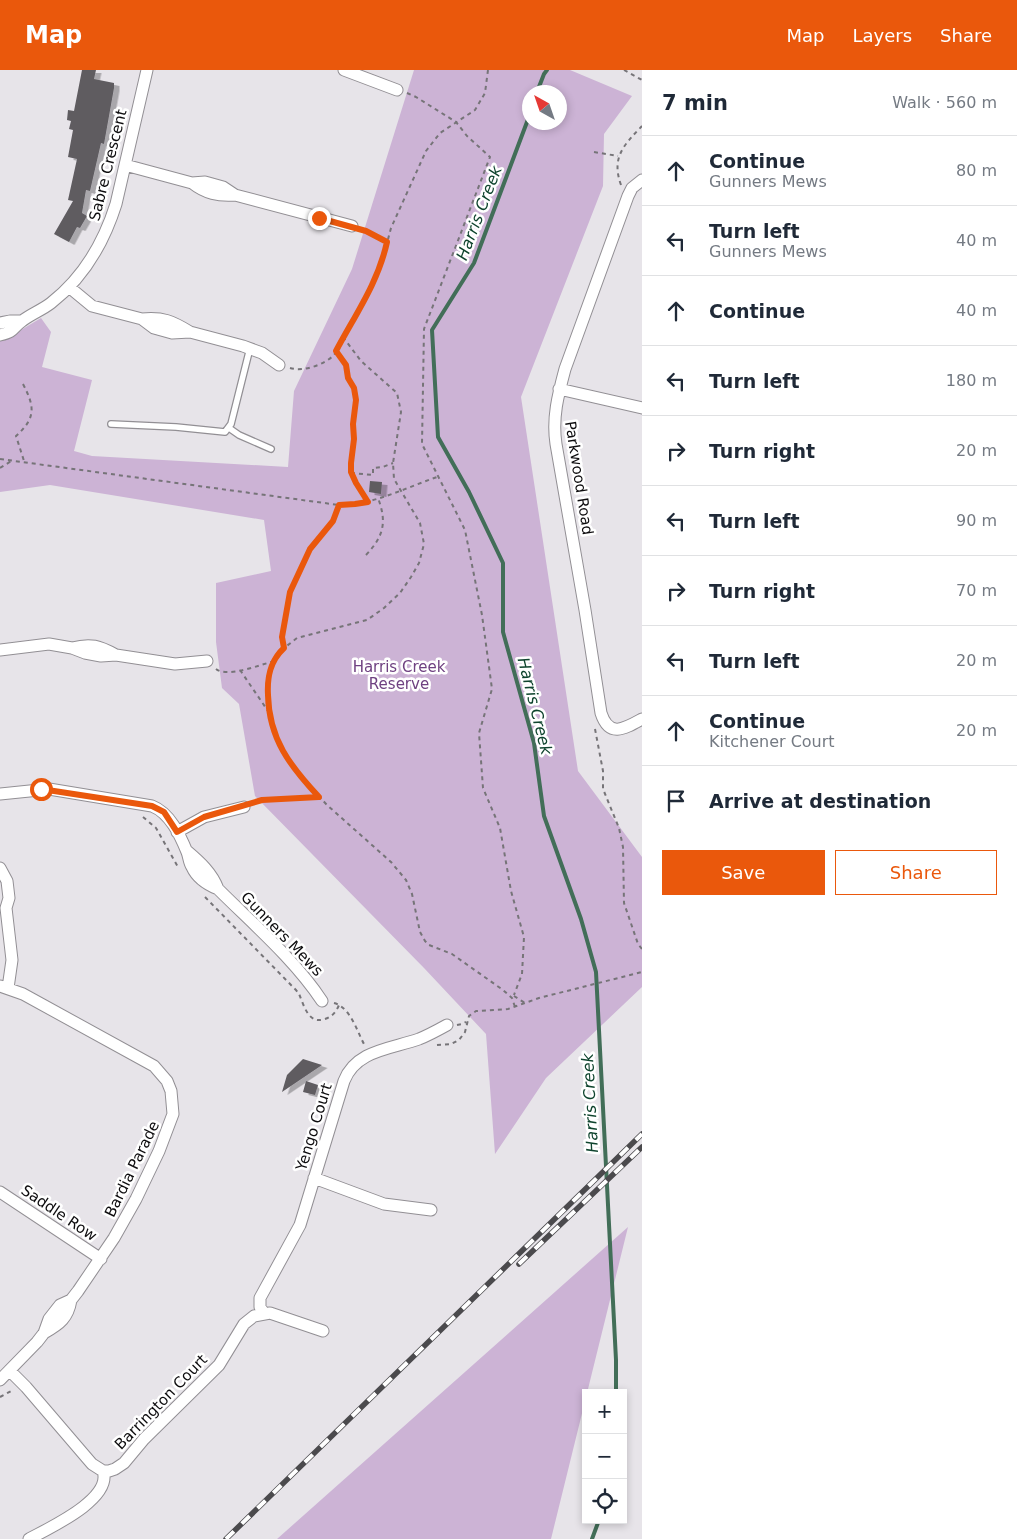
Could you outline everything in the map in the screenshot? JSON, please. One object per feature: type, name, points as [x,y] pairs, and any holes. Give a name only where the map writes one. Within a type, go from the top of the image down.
[{"type":"street","name":"Sabre Crescent","points":[[0,335],[14,331],[21,321],[44,308],[69,287],[90,261],[105,235],[116,204],[126,165],[147,70]]},
{"type":"street","points":[[344,70],[396,90]]},
{"type":"street","points":[[126,165],[192,183],[202,191],[212,194],[221,196],[235,195],[352,226]]},
{"type":"street","name":"Parkwood Road","points":[[601,712],[554,432],[555,408],[565,369],[629,193],[641,180]]},
{"type":"street","points":[[69,287],[92,306],[142,320],[154,328],[172,333],[190,332],[250,348],[262,353],[279,365]]},
{"type":"street","name":"Sabre Crescent","points":[[0,323],[10,320],[21,321]]},
{"type":"street","points":[[559,389],[642,408]]},
{"type":"street","points":[[0,650],[42,644],[72,648],[84,653],[101,656],[116,655],[175,664],[207,661]]},
{"type":"street","points":[[601,712],[606,724],[618,730],[625,729],[642,719]]},
{"type":"street","name":"Gunners Mews","points":[[0,794],[49,789],[152,806],[164,812],[187,851],[214,878],[218,889],[303,975],[322,1001]]},
{"type":"street","points":[[177,832],[204,817],[244,807]]},
{"type":"street","points":[[0,870],[7,881],[9,898],[3,904],[12,960],[4,987]]},
{"type":"street","name":"Bardia Parade","points":[[0,1380],[44,1333],[49,1319],[60,1305],[71,1300],[101,1259],[133,1206],[159,1151],[173,1114],[171,1091],[167,1081],[146,1060],[23,994],[4,987]]},
{"type":"street","name":"Yengo Court","points":[[264,1313],[260,1308],[260,1298],[300,1225],[346,1074],[355,1062],[368,1054],[418,1039],[447,1025]]},
{"type":"street","points":[[314,1178],[384,1204],[431,1210]]},
{"type":"street","name":"Saddle Row","points":[[0,1192],[101,1259]]},
{"type":"street","points":[[264,1313],[323,1331]]},
{"type":"street","name":"Barrington Court","points":[[103,1471],[115,1469],[124,1463],[144,1439],[220,1365],[244,1324],[254,1316],[264,1313]]},
{"type":"street","points":[[10,1371],[92,1464],[103,1471],[105,1478],[99,1491],[84,1507],[30,1539]]},
{"type":"lane","points":[[111,424],[176,427],[221,433],[229,428],[250,348]]},
{"type":"lane","points":[[229,428],[239,435],[271,449]]},
{"type":"path","points":[[279,365],[303,370],[333,355],[336,351],[373,284],[382,262],[395,217],[426,151],[440,133],[475,110],[485,93],[488,70]]},
{"type":"path","points":[[624,70],[642,80]]},
{"type":"path","points":[[396,90],[416,96],[456,122],[467,136],[490,157],[424,329],[422,444],[464,530],[482,615],[492,689],[479,733],[484,788],[500,828],[511,891],[524,937],[522,974],[513,996],[515,1007]]},
{"type":"path","points":[[629,193],[624,191],[620,182],[618,156],[642,126]]},
{"type":"path","points":[[594,152],[618,156]]},
{"type":"path","points":[[352,226],[387,242]]},
{"type":"path","points":[[343,337],[361,361],[397,394],[401,412],[393,463],[394,480],[420,523],[424,544],[419,563],[406,585],[384,608],[367,620],[297,638],[284,648],[274,661],[268,678],[269,712],[272,729],[300,776],[319,797],[391,862],[406,880],[412,894],[420,932],[425,941],[429,945],[452,954],[525,1003]]},
{"type":"path","points":[[336,351],[346,365],[348,378],[354,388],[356,400],[351,473],[368,502]]},
{"type":"path","points":[[23,384],[31,405],[32,417],[27,426],[16,436],[24,461]]},
{"type":"path","points":[[0,458],[339,505],[368,502],[438,476]]},
{"type":"path","points":[[0,468],[13,460]]},
{"type":"path","points":[[351,473],[373,475],[373,468],[393,463]]},
{"type":"path","points":[[366,555],[376,544],[383,527],[383,514],[378,498]]},
{"type":"path","points":[[284,648],[282,637],[290,592],[310,549],[333,521],[339,505]]},
{"type":"path","points":[[207,661],[218,671],[225,672],[274,661]]},
{"type":"path","points":[[240,670],[269,712]]},
{"type":"path","points":[[601,712],[595,725],[597,747],[603,771],[603,789],[617,823],[623,847],[624,903],[638,944],[642,949]]},
{"type":"path","points":[[244,807],[262,800],[319,797]]},
{"type":"path","points":[[139,816],[148,820],[156,828],[179,868]]},
{"type":"path","points":[[201,893],[291,984],[310,1017],[320,1020],[328,1018],[336,1012],[339,1004]]},
{"type":"path","points":[[466,1022],[469,1016],[476,1011],[515,1007],[642,972]]},
{"type":"path","points":[[322,1001],[339,1004],[350,1018],[368,1054]]},
{"type":"path","points":[[0,1397],[14,1389]]},
{"type":"green space","name":"Harris Creek Reserve","points":[[414,70],[570,70],[632,96],[604,134],[603,186],[521,397],[578,771],[642,857],[642,987],[546,1078],[495,1154],[486,1034],[255,796],[239,704],[222,688],[216,642],[216,583],[271,571],[264,520],[50,485],[0,492],[0,341],[41,318],[51,332],[42,367],[92,380],[74,451],[92,456],[288,467],[294,391],[352,269]]},
{"type":"green space","points":[[628,1227],[588,1389],[582,1389],[582,1413],[551,1539],[277,1539]]},
{"type":"building","points":[[82,70],[96,70],[94,79],[114,83],[114,88],[104,144],[101,143],[90,191],[86,190],[82,213],[87,216],[80,228],[77,227],[69,242],[54,234],[73,201],[68,200],[77,159],[68,157],[73,130],[69,129],[71,121],[67,120],[68,110],[74,111]]},
{"type":"building","points":[[370,481],[382,482],[381,494],[369,492]]},
{"type":"building","points":[[303,1059],[322,1065],[282,1092],[287,1075]]},
{"type":"building","points":[[306,1081],[318,1085],[315,1095],[303,1092]]},
{"type":"waterway","name":"Harris Creek","points":[[540,85],[547,70]]},
{"type":"waterway","name":"Harris Creek","points":[[524,130],[474,263],[432,330],[438,437],[469,492],[503,563],[503,632],[534,743],[544,816],[581,919],[596,972],[616,1389]]},
{"type":"waterway","name":"Harris Creek","points":[[592,1539],[598,1524]]},
{"type":"railway","points":[[226,1539],[642,1134]]},
{"type":"railway","points":[[519,1264],[642,1147]]},
{"type":"route","points":[[41,789],[152,806],[164,812],[177,832],[204,817],[244,807],[262,800],[319,797],[294,769],[272,729],[268,706],[268,678],[274,661],[279,652],[284,648],[282,637],[288,598],[310,549],[333,521],[339,505],[368,502],[351,472],[354,439],[353,418],[356,400],[354,388],[348,378],[348,368],[345,361],[336,351],[373,284],[382,262],[387,242],[352,226],[319,218]]}]
